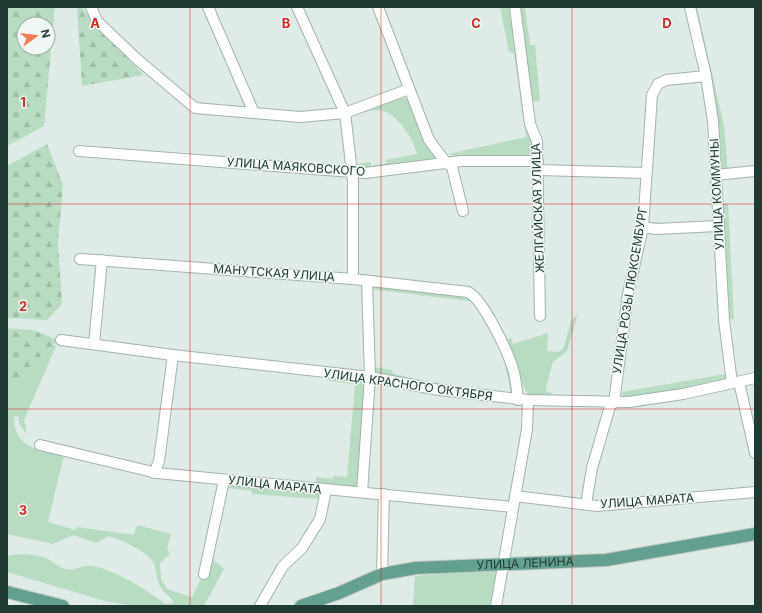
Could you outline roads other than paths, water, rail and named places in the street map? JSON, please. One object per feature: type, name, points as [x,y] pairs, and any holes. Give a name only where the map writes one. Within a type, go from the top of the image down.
[{"type":"main road","name":"УЛИЦА ЛЕНИНА","points":[[301,606],[339,593],[382,574],[416,568],[504,566],[606,560],[755,534]]},
{"type":"main road","points":[[7,592],[63,606]]},
{"type":"street","points":[[91,7],[97,21],[137,59],[194,108],[300,117],[345,113],[409,88]]},
{"type":"street","points":[[208,7],[254,113]]},
{"type":"street","points":[[297,7],[345,113],[353,182],[353,279]]},
{"type":"street","points":[[378,7],[429,140],[449,164],[463,211]]},
{"type":"street","name":"ЖЕЛГАЙСКАЯ УЛИЦА","points":[[515,7],[530,124],[537,141],[540,316]]},
{"type":"street","name":"УЛИЦА КОММУНЫ","points":[[690,7],[706,76],[713,121],[724,320],[735,382],[755,453]]},
{"type":"street","name":"УЛИЦА РОЗЫ ЛЮКСЕМБУРГ","points":[[586,504],[592,468],[612,403],[628,294],[643,227],[650,105],[654,89],[658,84],[666,80],[706,76]]},
{"type":"street","name":"УЛИЦА МАЯКОВСКОГО","points":[[79,151],[365,173],[449,164],[461,161],[646,173]]},
{"type":"street","points":[[716,175],[755,171]]},
{"type":"street","points":[[643,227],[656,229],[718,226]]},
{"type":"street","name":"МАНУТСКАЯ УЛИЦА","points":[[80,259],[353,279],[468,292],[474,294],[482,305],[511,362],[523,400]]},
{"type":"street","points":[[94,344],[102,260]]},
{"type":"street","points":[[362,492],[370,378],[367,281]]},
{"type":"street","name":"УЛИЦА КРАСНОГО ОКТЯБРЯ","points":[[61,340],[173,356],[370,378],[439,390],[523,400],[612,403],[683,394],[755,378]]},
{"type":"street","points":[[154,473],[159,461],[173,356]]},
{"type":"street","points":[[496,606],[527,429],[523,400]]},
{"type":"street","name":"УЛИЦА МАРАТА","points":[[40,445],[154,473],[513,507]]},
{"type":"street","points":[[204,574],[224,480]]},
{"type":"street","points":[[260,606],[283,566],[302,548],[320,519],[326,490]]},
{"type":"street","name":"УЛИЦА МАРАТА","points":[[515,496],[598,506],[755,492]]},
{"type":"street","points":[[382,574],[384,494]]}]
